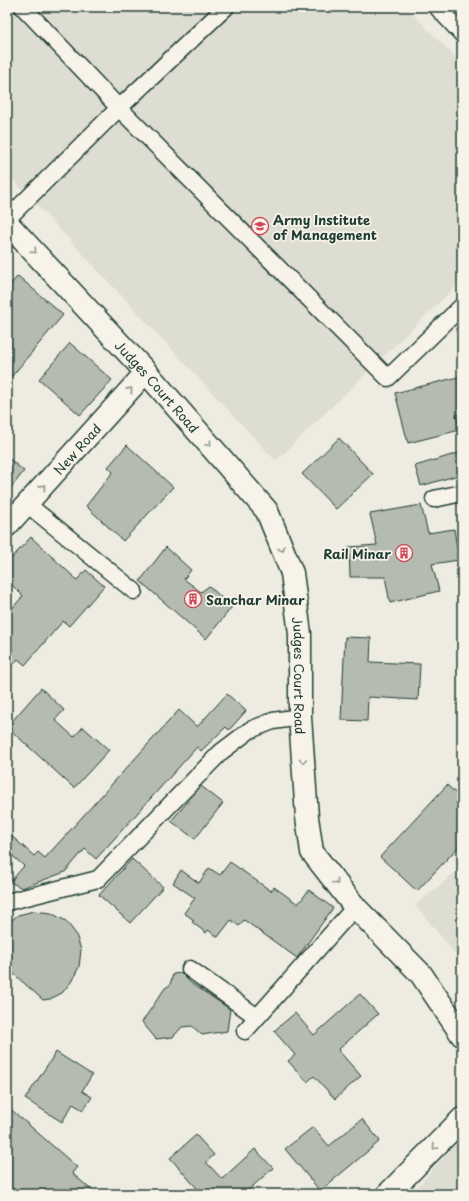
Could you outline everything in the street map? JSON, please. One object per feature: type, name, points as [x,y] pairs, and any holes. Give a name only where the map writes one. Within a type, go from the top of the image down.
[{"type":"highway","name":"Judges Court Road","points":[[7,223],[146,372],[267,511],[292,573],[300,634],[300,717],[307,817],[312,852],[355,907],[421,974],[462,1035]]},
{"type":"highway","points":[[421,974],[462,1012]]},
{"type":"highway","points":[[388,1194],[462,1119]]},
{"type":"main road","name":"New Road","points":[[7,526],[146,372]]},
{"type":"lane","points":[[24,7],[119,108],[388,378],[420,349],[462,306]]},
{"type":"lane","points":[[7,219],[119,108],[226,7]]},
{"type":"lane","points":[[437,7],[462,34]]},
{"type":"lane","points":[[434,498],[462,493]]},
{"type":"lane","points":[[27,504],[134,591]]},
{"type":"lane","points":[[7,902],[98,879],[220,752],[250,730],[272,722],[300,717]]},
{"type":"lane","points":[[245,1030],[355,907]]},
{"type":"lane","points":[[190,969],[256,1017]]},
{"type":"shaded area","name":"Army Institute of Management","points":[[7,7],[406,7],[462,64],[462,280],[276,461],[7,173]]},
{"type":"shaded area","points":[[462,867],[462,962],[415,905]]},
{"type":"shaded area","points":[[462,1136],[462,1194],[411,1194]]},
{"type":"building","points":[[18,276],[63,315],[7,382],[7,288]]},
{"type":"building","points":[[70,343],[112,380],[80,415],[39,379]]},
{"type":"building","points":[[462,376],[462,414],[456,415],[460,430],[408,443],[395,393]]},
{"type":"building","points":[[339,438],[373,474],[336,509],[302,474]]},
{"type":"building","points":[[127,445],[173,487],[123,541],[86,506],[113,472],[108,467]]},
{"type":"building","points":[[462,452],[462,474],[421,486],[415,466]]},
{"type":"building","points":[[7,457],[24,471],[7,493]]},
{"type":"building","name":"Rail Minar","points":[[421,505],[428,533],[454,529],[459,560],[432,564],[439,591],[390,603],[385,577],[350,577],[349,547],[377,545],[370,514]]},
{"type":"building","points":[[31,537],[77,580],[86,570],[104,586],[69,626],[63,621],[25,665],[18,659],[7,672],[7,614],[23,596],[7,580],[7,563]]},
{"type":"building","name":"Sanchar Minar","points":[[166,547],[191,570],[184,579],[201,592],[209,586],[232,607],[206,639],[140,581]]},
{"type":"building","points":[[345,637],[371,638],[370,662],[420,664],[418,700],[368,697],[367,721],[341,720]]},
{"type":"building","points":[[41,688],[64,710],[55,720],[74,737],[83,727],[109,750],[74,788],[7,727]]},
{"type":"building","points":[[227,694],[246,711],[229,730],[226,727],[201,751],[197,747],[96,859],[85,849],[65,872],[22,888],[10,882],[24,866],[7,851],[7,832],[34,856],[38,852],[45,858],[179,710],[197,727]]},
{"type":"building","points":[[447,785],[462,799],[462,843],[417,891],[380,857]]},
{"type":"building","points":[[201,786],[223,803],[195,839],[171,821]]},
{"type":"building","points":[[132,859],[163,887],[130,923],[99,895]]},
{"type":"building","points":[[230,862],[271,891],[274,887],[298,904],[309,890],[333,908],[297,958],[244,920],[239,926],[231,920],[218,937],[208,930],[206,933],[192,922],[194,920],[184,913],[195,898],[173,883],[181,870],[199,883],[209,868],[220,875]]},
{"type":"building","points":[[34,911],[51,913],[66,921],[76,934],[81,950],[79,967],[71,982],[62,993],[50,999],[43,1000],[7,968],[7,924],[18,915]]},
{"type":"building","points":[[181,973],[191,983],[230,1009],[227,1031],[202,1035],[192,1026],[182,1027],[173,1037],[156,1039],[142,1022],[165,988],[170,985],[173,974]]},
{"type":"building","points":[[360,994],[378,1014],[338,1050],[361,1076],[335,1099],[314,1076],[307,1082],[288,1061],[295,1055],[274,1031],[295,1013],[314,1035]]},
{"type":"building","points":[[56,1052],[92,1075],[82,1091],[92,1097],[83,1110],[73,1104],[62,1122],[25,1099]]},
{"type":"building","points":[[7,1106],[77,1167],[72,1173],[96,1194],[7,1194]]},
{"type":"building","points":[[362,1119],[380,1141],[320,1191],[285,1149],[313,1127],[329,1146]]},
{"type":"building","points":[[196,1135],[214,1155],[206,1162],[222,1179],[255,1149],[273,1168],[244,1194],[202,1194],[170,1158]]},
{"type":"place","name":"Army Institute of Management","points":[[260,226]]},
{"type":"place","name":"Rail Minar","points":[[404,553]]},
{"type":"place","name":"Sanchar Minar","points":[[193,599]]}]
